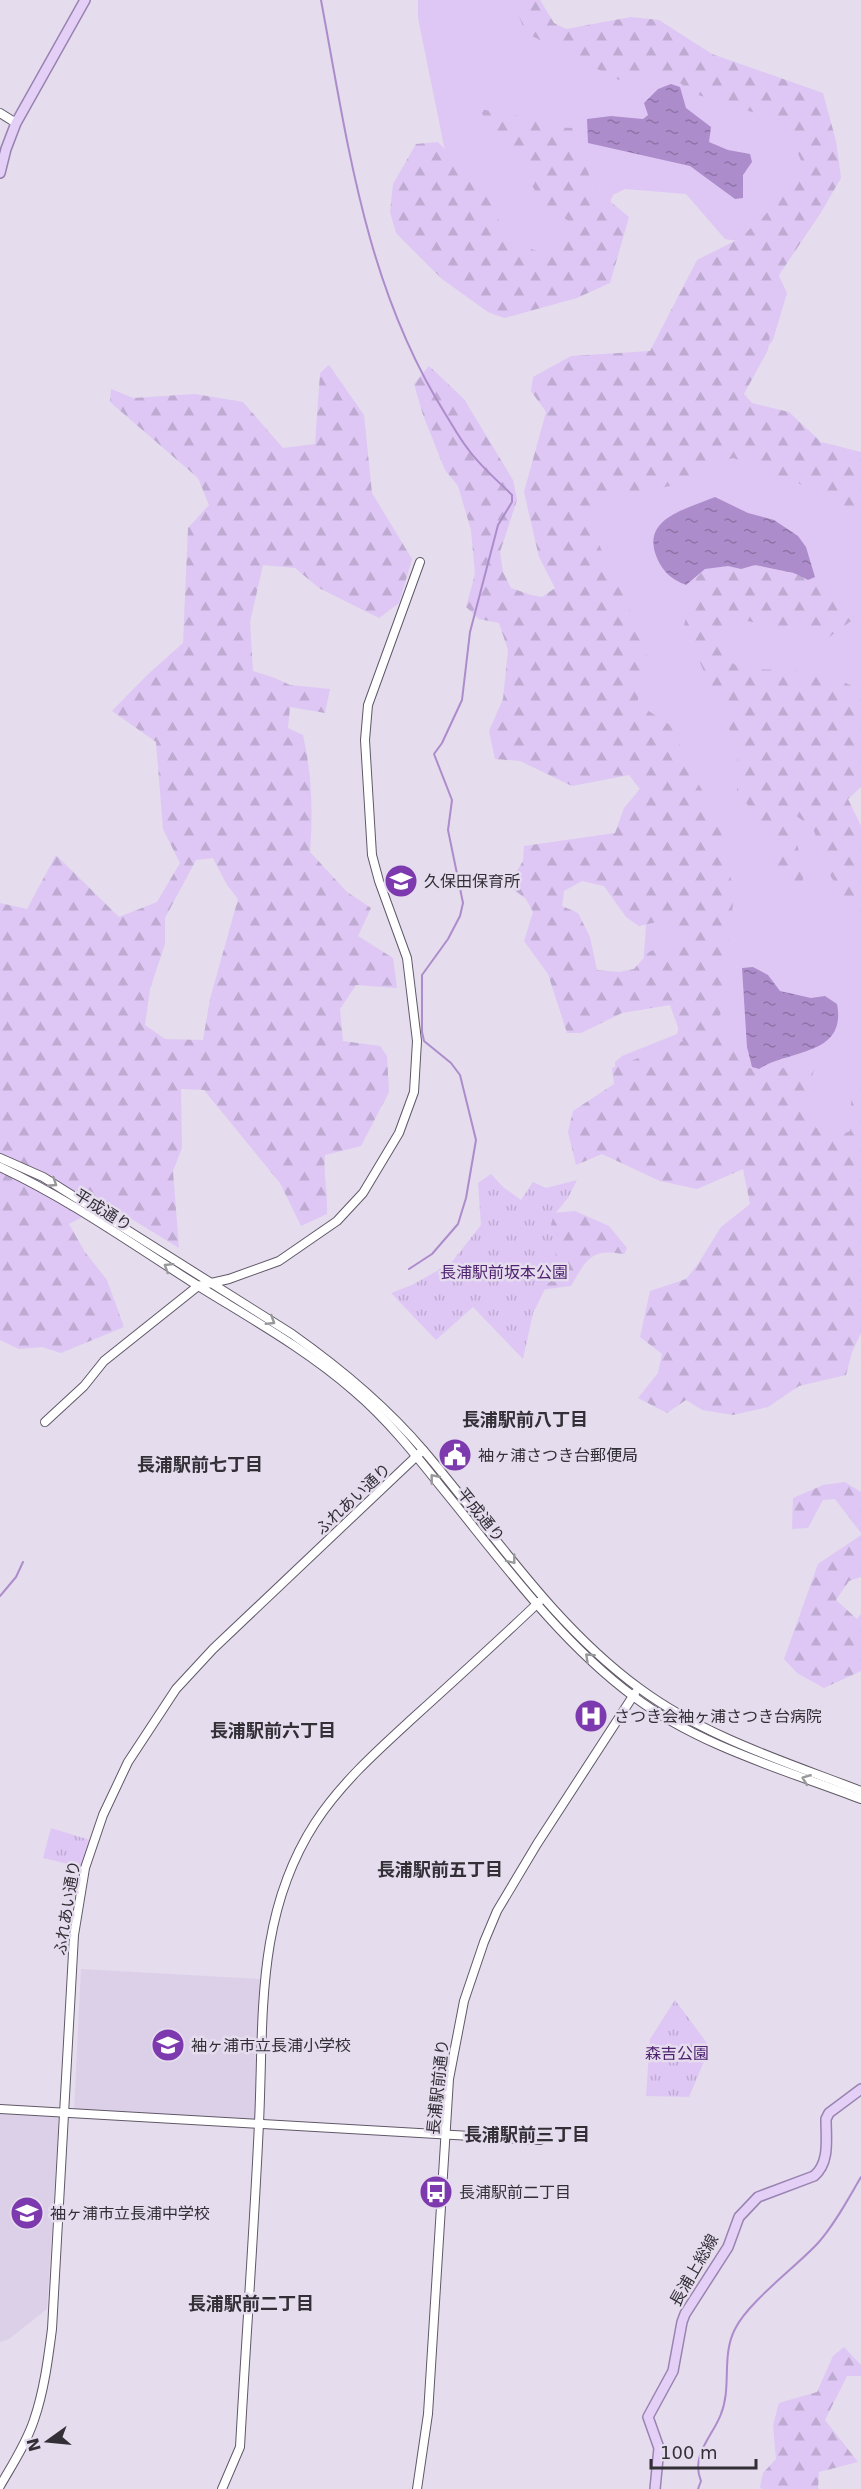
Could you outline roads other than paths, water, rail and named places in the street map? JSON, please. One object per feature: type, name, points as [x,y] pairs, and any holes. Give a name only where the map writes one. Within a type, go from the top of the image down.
[{"type":"main road","points":[[0,173],[6,148],[16,123],[85,0]]},
{"type":"main road","name":"長浦上総線","points":[[655,2489],[659,2448],[648,2417],[673,2371],[685,2314],[718,2265],[728,2247],[739,2217],[758,2197],[814,2176],[821,2170],[825,2162],[826,2120],[829,2114],[861,2089]]},
{"type":"street","points":[[0,113],[16,123]]},
{"type":"street","points":[[45,1422],[84,1386],[104,1361],[198,1286],[229,1279],[279,1262],[338,1221],[363,1193],[399,1133],[414,1092],[417,1041],[407,958],[372,855],[365,740],[368,705],[420,562]]},
{"type":"street","name":"平成通り","points":[[0,1158],[42,1177],[292,1334],[330,1361],[392,1416],[423,1450],[539,1601],[638,1688],[714,1732],[861,1791]]},
{"type":"street","name":"平成通り","points":[[0,1167],[38,1185],[294,1346],[354,1391],[417,1457],[591,1659],[633,1696],[711,1740],[861,1799]]},
{"type":"street","name":"ふれあい通り","points":[[0,2486],[35,2419],[52,2329],[77,1909],[93,1840],[123,1770],[164,1705],[213,1649],[423,1450]]},
{"type":"street","points":[[222,2489],[240,2447],[259,2123],[266,1957],[270,1933],[285,1883],[305,1841],[331,1801],[377,1752],[539,1601]]},
{"type":"street","name":"長浦駅前通り","points":[[417,2489],[428,2414],[451,2060],[464,2001],[497,1911],[638,1688]]},
{"type":"street","points":[[0,2109],[540,2140]]},
{"type":"water","points":[[671,84],[680,87],[686,108],[711,127],[709,142],[728,150],[750,154],[752,162],[743,175],[743,198],[735,199],[690,166],[588,143],[587,119],[611,116],[643,119],[648,115],[644,103],[658,89]]},
{"type":"water","points":[[715,497],[748,513],[774,520],[798,536],[806,547],[815,577],[808,580],[794,573],[755,565],[741,569],[728,566],[705,569],[686,585],[672,578],[657,558],[653,544],[655,533],[660,524],[669,517]]},
{"type":"water","points":[[753,967],[768,975],[780,991],[811,998],[825,996],[837,1004],[838,1021],[833,1033],[825,1042],[813,1049],[759,1069],[752,1067],[747,1047],[742,968]]},
{"type":"waterway","points":[[321,0],[351,162],[378,266],[397,317],[419,367],[459,436],[478,461],[512,495],[512,502],[498,525],[470,632],[462,700],[442,743],[434,754],[452,800],[448,830],[463,903],[460,916],[448,939],[422,975],[422,1032],[424,1041],[451,1063],[460,1075],[476,1140],[466,1198],[458,1224],[432,1254],[409,1269]]},
{"type":"waterway","points":[[0,1596],[16,1577],[23,1562]]},
{"type":"waterway","points":[[698,2489],[701,2481],[698,2472],[700,2454],[724,2404],[728,2350],[735,2329],[750,2307],[824,2236],[861,2177]]},
{"type":"place","name":"久保田保育所","points":[[401,881]]},
{"type":"place","name":"袖ヶ浦さつき台郵便局","points":[[455,1455]]},
{"type":"place","name":"さつき会袖ヶ浦さつき台病院","points":[[591,1716]]},
{"type":"place","name":"袖ヶ浦市立長浦小学校","points":[[168,2045]]},
{"type":"place","name":"長浦駅前二丁目","points":[[436,2192]]},
{"type":"place","name":"袖ヶ浦市立長浦中学校","points":[[27,2213]]},
{"type":"district","name":"長浦駅前八丁目","points":[[525,1419]]},
{"type":"district","name":"長浦駅前七丁目","points":[[200,1464]]},
{"type":"district","name":"長浦駅前六丁目","points":[[273,1730]]},
{"type":"district","name":"長浦駅前五丁目","points":[[440,1869]]},
{"type":"district","name":"長浦駅前三丁目","points":[[527,2134]]},
{"type":"district","name":"長浦駅前二丁目","points":[[251,2303]]},
{"type":"park label","name":"長浦駅前坂本公園","points":[[504,1272]]},
{"type":"park label","name":"森吉公園","points":[[677,2053]]}]
